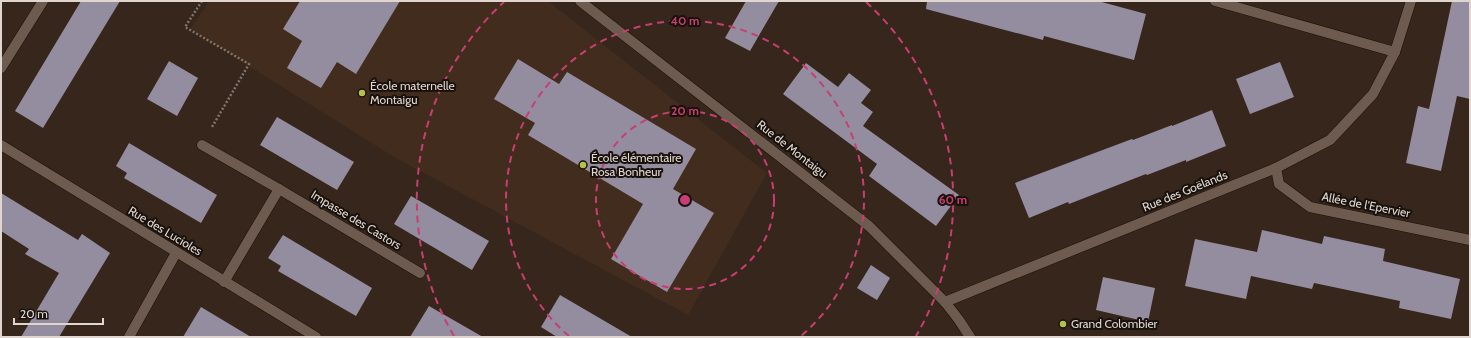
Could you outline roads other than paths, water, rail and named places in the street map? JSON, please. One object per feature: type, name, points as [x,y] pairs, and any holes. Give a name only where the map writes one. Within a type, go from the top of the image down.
[{"type":"street","points":[[1,68],[43,1]]},
{"type":"street","name":"Rue de Montaigu","points":[[580,1],[870,226],[945,302],[970,337]]},
{"type":"street","points":[[1215,1],[1395,52]]},
{"type":"street","name":"Rue des Goëlands","points":[[945,302],[1276,168],[1330,140],[1373,94],[1395,52],[1411,1]]},
{"type":"street","name":"Impasse des Castors","points":[[202,145],[420,273]]},
{"type":"street","name":"Rue des Lucioles","points":[[1,146],[316,337]]},
{"type":"street","name":"Allée de l'Epervier","points":[[1276,168],[1279,184],[1310,207],[1470,240]]},
{"type":"street","points":[[224,282],[279,189]]},
{"type":"street","points":[[129,337],[176,253]]},
{"type":"place","name":"École maternelle Montaigu","points":[[362,93]]},
{"type":"place","name":"École élémentaire Rosa Bonheur","points":[[583,165]]},
{"type":"place","name":"Grand Colombier","points":[[1063,324]]}]
